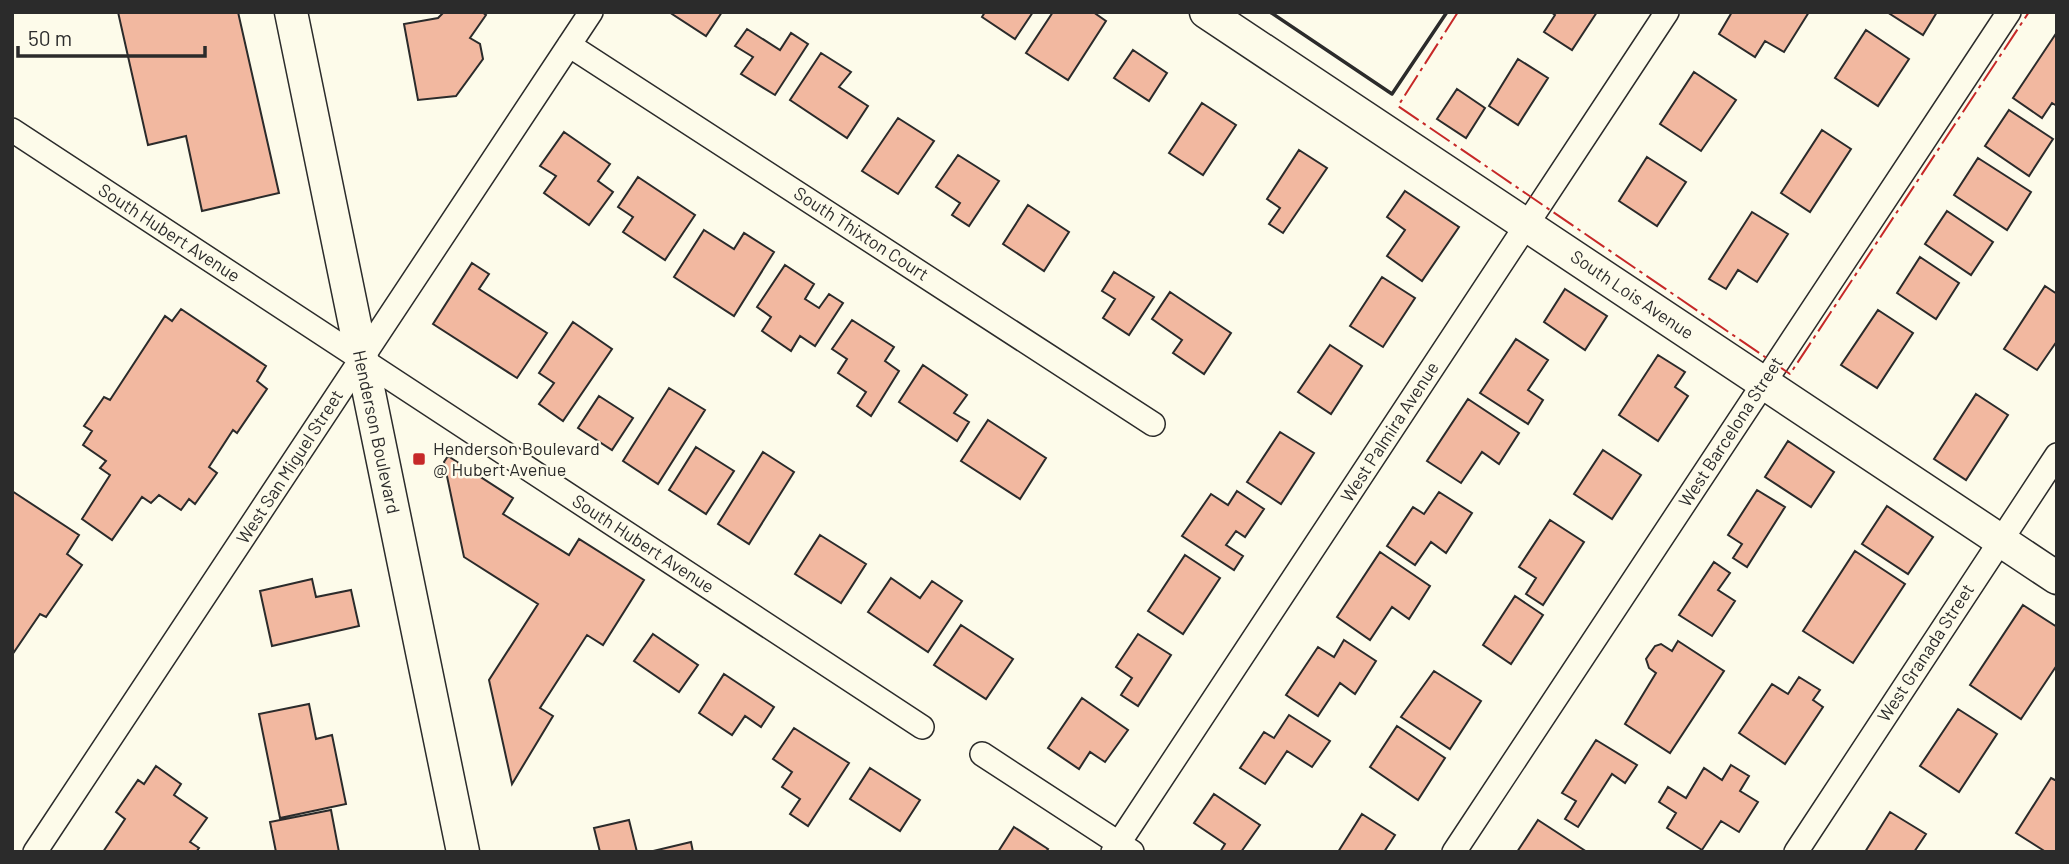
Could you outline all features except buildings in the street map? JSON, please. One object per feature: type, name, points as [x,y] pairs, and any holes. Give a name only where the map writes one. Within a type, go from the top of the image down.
[{"type":"street","name":"Henderson Boulevard","points":[[291,12],[463,852]]},
{"type":"street","name":"West San Miguel Street","points":[[34,852],[591,12]]},
{"type":"street","name":"South Lois Avenue","points":[[1206,12],[2057,578]]},
{"type":"street","name":"West Palmira Avenue","points":[[1121,849],[1667,12]]},
{"type":"street","name":"West Barcelona Street","points":[[1454,852],[2009,12]]},
{"type":"street","name":"South Thixton Court","points":[[569,45],[1153,424]]},
{"type":"street","name":"South Hubert Avenue","points":[[12,130],[922,727]]},
{"type":"street","name":"West Granada Street","points":[[1796,852],[2057,455]]},
{"type":"street","points":[[982,754],[1121,849]]},
{"type":"wall","points":[[1270,12],[1392,94],[1447,12]]},
{"type":"power","points":[[1458,12],[1398,106],[1790,374],[2029,12]]},
{"type":"place","name":"Henderson Boulevard @ Hubert Avenue","points":[[419,459]]}]
